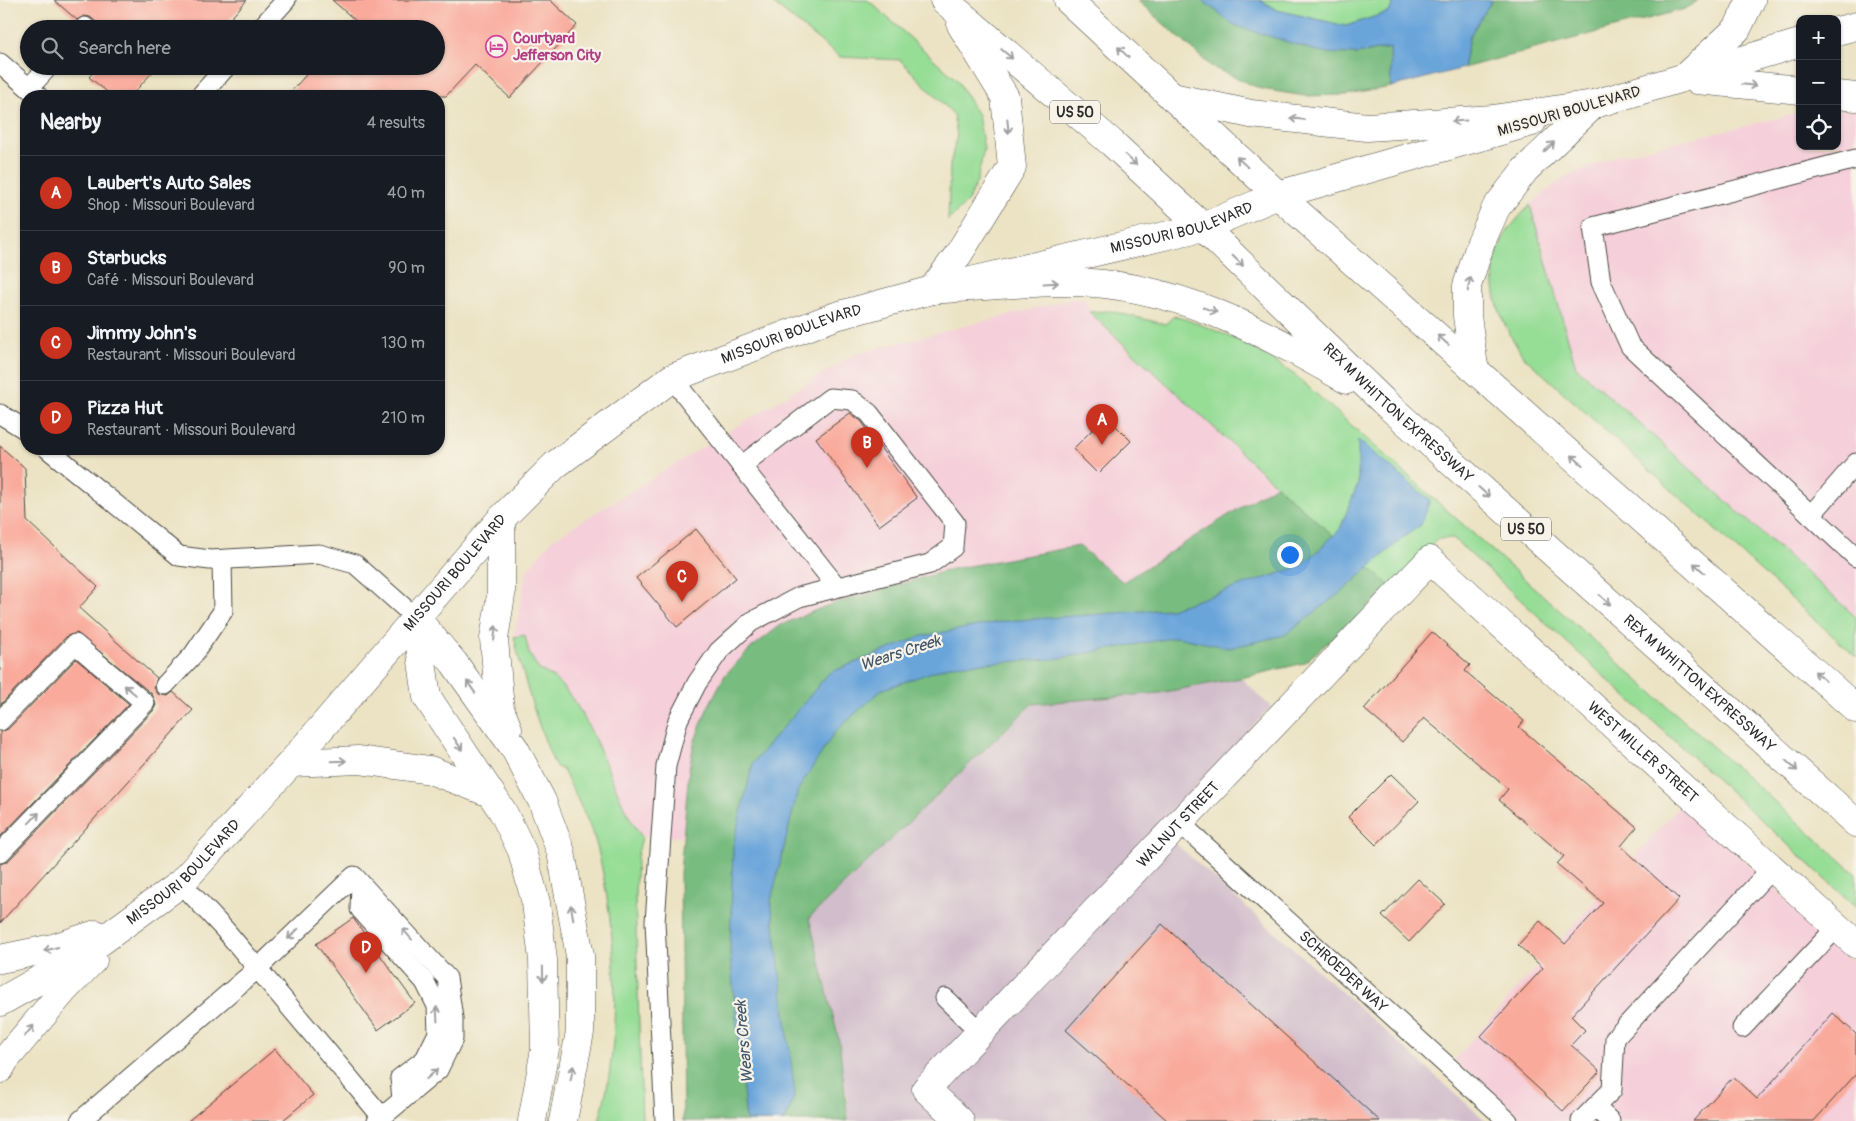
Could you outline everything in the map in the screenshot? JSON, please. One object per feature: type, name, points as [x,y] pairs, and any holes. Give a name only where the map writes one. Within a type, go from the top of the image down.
[{"type":"main road","points":[[1068,0],[1278,195],[1856,709]]},
{"type":"main road","points":[[1683,78],[1737,29],[1751,0]]},
{"type":"main road","points":[[932,290],[958,255],[1012,167],[1005,96],[946,3]]},
{"type":"main road","name":"REX M WHITTON EXPRESSWAY","points":[[946,3],[1112,143],[1203,227],[1383,401],[1856,823]]},
{"type":"main road","points":[[1841,30],[1856,26]]},
{"type":"main road","name":"MISSOURI BOULEVARD","points":[[0,1002],[78,958],[130,922],[181,883],[291,763],[501,518],[555,465],[672,378],[836,316],[932,290],[1203,227],[1278,195],[1796,44]]},
{"type":"main road","points":[[1683,78],[1796,90]]},
{"type":"main road","points":[[1841,95],[1856,97]]},
{"type":"main road","points":[[1171,96],[1251,114],[1367,127],[1493,119],[1594,104]]},
{"type":"main road","points":[[1474,368],[1467,316],[1467,286],[1481,242],[1496,208],[1525,170],[1594,104]]},
{"type":"main road","points":[[932,290],[1069,282],[1123,286],[1158,293],[1212,310],[1277,340],[1383,401]]},
{"type":"main road","points":[[501,518],[501,595],[494,639],[500,709],[515,749],[542,801],[562,852],[580,956],[580,1032],[563,1121]]},
{"type":"main road","name":"WALNUT STREET","points":[[960,1121],[926,1089],[1430,560]]},
{"type":"main road","name":"WEST MILLER STREET","points":[[1430,560],[1847,936]]},
{"type":"main road","points":[[416,618],[454,663],[515,749]]},
{"type":"main road","points":[[416,618],[427,697],[503,812],[522,851],[536,903],[543,960],[544,1049],[532,1121]]},
{"type":"main road","points":[[291,763],[358,760],[430,770],[490,793]]},
{"type":"main road","points":[[0,959],[54,948],[130,922]]},
{"type":"main road","points":[[0,1069],[5,1060],[64,990],[130,922]]},
{"type":"lane","points":[[268,20],[286,0]]},
{"type":"lane","points":[[4,73],[30,90]]},
{"type":"lane","points":[[34,90],[43,75]]},
{"type":"lane","points":[[205,90],[219,75]]},
{"type":"lane","points":[[1856,159],[1593,227],[1601,282],[1630,346],[1856,557]]},
{"type":"lane","points":[[672,378],[837,586]]},
{"type":"lane","points":[[665,1121],[655,922],[666,766],[678,720],[698,683],[720,651],[751,622],[799,597],[930,564],[953,547],[955,523],[870,413],[852,400],[830,398],[741,466]]},
{"type":"lane","points":[[0,414],[20,426]]},
{"type":"lane","points":[[55,455],[179,556],[222,560],[319,554],[355,564],[416,618]]},
{"type":"lane","points":[[1811,515],[1856,464]]},
{"type":"lane","points":[[165,685],[193,655],[223,611],[222,560]]},
{"type":"lane","points":[[0,722],[75,644],[145,703],[0,854]]},
{"type":"lane","name":"SCHROEDER WAY","points":[[1180,823],[1508,1121]]},
{"type":"lane","points":[[1581,1121],[1612,1090],[1615,1038],[1772,868]]},
{"type":"lane","points":[[80,1121],[257,969],[354,876],[447,978],[453,1018],[453,1039],[438,1070],[379,1119],[257,969],[226,931],[181,883]]},
{"type":"lane","points":[[1742,1028],[1847,936]]},
{"type":"lane","points":[[945,998],[980,1032]]},
{"type":"lane","points":[[1595,1107],[1610,1121]]},
{"type":"shaded area","points":[[1856,109],[1856,617],[1576,367],[1530,205],[1563,178],[1616,156],[1796,114],[1796,150],[1841,150],[1841,110]]},
{"type":"shaded area","points":[[1072,299],[1085,299],[1089,312],[1276,485],[1123,582],[1079,546],[952,569],[826,606],[781,625],[751,648],[725,674],[707,709],[694,743],[689,769],[682,837],[642,837],[529,653],[525,635],[514,637],[527,570],[553,539],[855,354]]},
{"type":"shaded area","points":[[1241,678],[1271,707],[1157,827],[1486,1121],[848,1121],[847,1098],[809,918],[1033,704],[1159,693]]},
{"type":"shaded area","points":[[1682,803],[1856,964],[1856,1121],[1523,1121],[1454,1060]]},
{"type":"green space","points":[[769,0],[868,0],[957,80],[978,115],[984,149],[977,181],[968,201],[948,221],[950,165],[957,135],[953,114],[900,60],[840,57]]},
{"type":"green space","points":[[1137,0],[1202,0],[1234,25],[1356,54],[1391,48],[1391,87],[1347,95],[1305,96],[1261,89],[1212,67]]},
{"type":"green space","points":[[1260,0],[1395,0],[1389,12],[1346,26],[1277,10]]},
{"type":"green space","points":[[1492,0],[1699,0],[1685,9],[1463,68],[1469,37]]},
{"type":"green space","points":[[1530,205],[1576,367],[1856,617],[1856,657],[1523,356],[1507,328],[1496,300],[1494,270],[1503,239]]},
{"type":"green space","points":[[1110,311],[1165,324],[1174,316],[1191,321],[1238,341],[1268,357],[1296,376],[1856,874],[1856,907],[1453,538],[1438,539],[1391,587],[1276,485],[1089,312]]},
{"type":"green space","points":[[1276,485],[1391,587],[1304,663],[1241,678],[1159,693],[1032,704],[809,918],[839,1041],[848,1121],[683,1121],[680,873],[689,769],[694,743],[707,709],[725,675],[751,648],[781,625],[826,606],[952,569],[1079,546],[1123,582]]},
{"type":"green space","points":[[525,635],[529,653],[539,670],[554,679],[568,693],[580,711],[601,753],[626,811],[642,837],[637,857],[635,896],[642,1121],[599,1121],[607,1089],[612,1056],[614,1021],[615,986],[610,916],[598,850],[592,831],[563,770],[555,766],[542,734],[522,670],[514,637]]},
{"type":"water","points":[[1202,0],[1260,0],[1277,10],[1346,26],[1389,12],[1395,0],[1492,0],[1469,37],[1463,68],[1391,87],[1390,48],[1356,54],[1322,53],[1234,25]]},
{"type":"water","name":"Wears Creek","points":[[1358,440],[1430,500],[1421,525],[1404,537],[1344,590],[1285,635],[1229,648],[1177,637],[1055,659],[952,665],[881,690],[834,733],[798,790],[771,901],[795,1094],[785,1121],[746,1121],[730,952],[733,845],[753,763],[829,673],[922,636],[1005,621],[1170,609],[1302,566],[1340,529],[1358,483]]},
{"type":"building","points":[[54,0],[247,0],[229,20],[94,20],[84,16],[77,20]]},
{"type":"building","name":"Courtyard Jefferson City","points":[[332,0],[550,0],[577,25],[510,98],[475,65],[446,96],[445,90],[292,90],[306,75],[445,75],[445,20],[355,20]]},
{"type":"building","points":[[91,75],[150,75],[136,90],[105,90],[89,77]]},
{"type":"building","points":[[850,413],[861,421],[917,498],[879,526],[816,438]]},
{"type":"building","points":[[1106,416],[1131,441],[1098,474],[1073,449]]},
{"type":"building","points":[[0,446],[25,468],[27,521],[98,587],[79,608],[157,678],[154,688],[158,694],[168,696],[173,692],[193,710],[0,923],[0,864],[8,861],[153,711],[156,705],[152,694],[77,633],[67,636],[0,705]]},
{"type":"building","points":[[696,529],[736,578],[677,627],[636,578]]},
{"type":"building","points":[[1432,632],[1470,665],[1465,671],[1524,721],[1519,727],[1637,827],[1621,846],[1679,899],[1571,1016],[1585,1030],[1571,1045],[1600,1071],[1563,1111],[1481,1036],[1543,968],[1518,945],[1540,921],[1565,944],[1603,903],[1557,864],[1564,856],[1499,800],[1508,789],[1424,718],[1402,742],[1364,709]]},
{"type":"building","points":[[76,659],[129,704],[0,837],[0,732],[8,729]]},
{"type":"building","points":[[1391,774],[1419,801],[1376,845],[1348,817]]},
{"type":"building","points":[[1418,879],[1445,904],[1409,942],[1382,916]]},
{"type":"building","points":[[353,918],[415,1003],[378,1030],[316,944]]},
{"type":"building","points":[[1162,924],[1380,1121],[1168,1121],[1066,1030]]},
{"type":"building","points":[[1833,1013],[1856,1034],[1856,1074],[1814,1121],[1693,1121],[1733,1077],[1757,1099]]},
{"type":"building","points":[[275,1049],[313,1095],[282,1121],[188,1121]]},
{"type":"place","name":"Courtyard Jefferson City","points":[[497,47]]},
{"type":"place","name":"Laubert's Auto Sales","points":[[1102,445]]},
{"type":"place","name":"Starbucks","points":[[867,468]]},
{"type":"place","name":"Jimmy John's","points":[[682,602]]},
{"type":"place","name":"Pizza Hut","points":[[366,973]]}]
